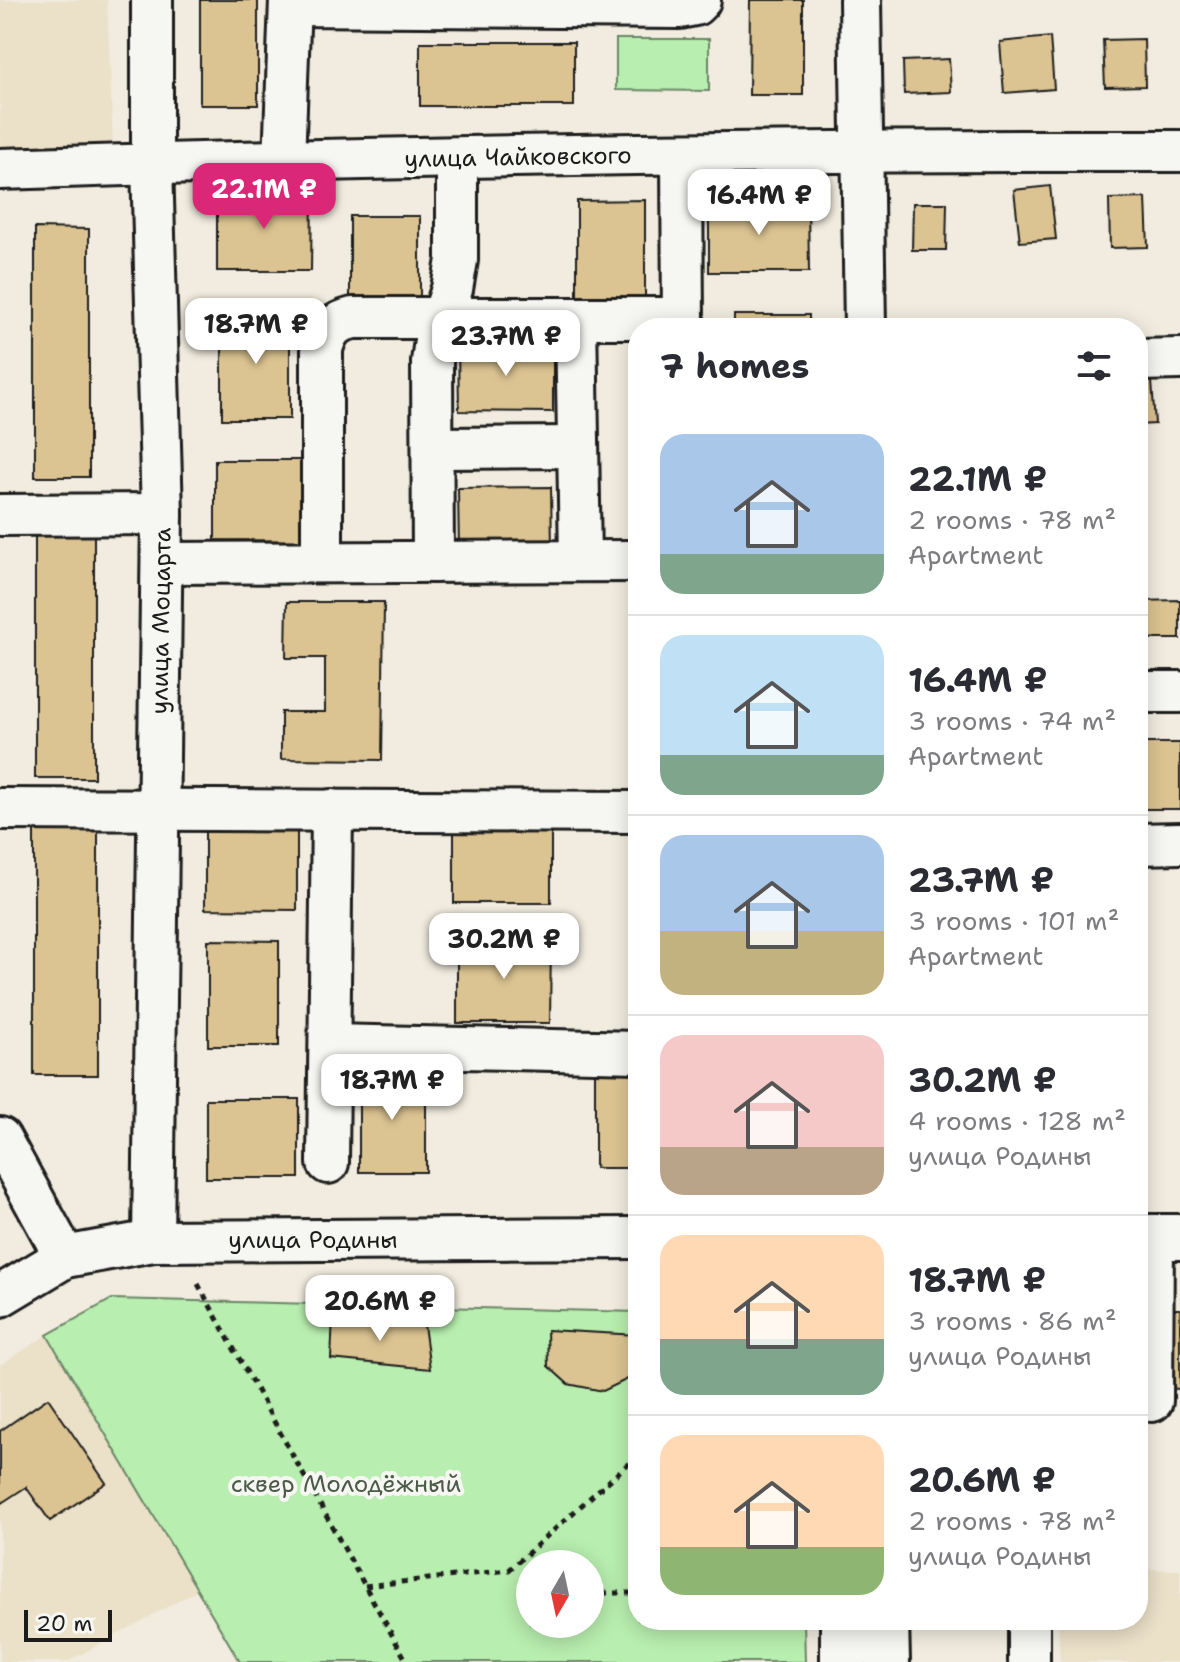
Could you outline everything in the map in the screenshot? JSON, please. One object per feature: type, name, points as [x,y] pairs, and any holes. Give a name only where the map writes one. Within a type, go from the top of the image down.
[{"type":"main road","points":[[843,1630],[843,1662]]},
{"type":"main road","points":[[886,1630],[887,1662]]},
{"type":"street","name":"улица Моцарта","points":[[152,0],[152,164],[162,514],[153,1241]]},
{"type":"street","points":[[284,161],[290,2],[680,8],[695,5],[700,0]]},
{"type":"street","points":[[860,0],[865,318]]},
{"type":"street","name":"улица Чайковского","points":[[0,169],[861,151],[1180,151]]},
{"type":"street","points":[[682,154],[683,318]]},
{"type":"street","points":[[433,562],[432,362],[457,260],[457,158]]},
{"type":"street","points":[[322,562],[322,349],[326,334],[338,322],[353,318],[628,320]]},
{"type":"street","points":[[576,318],[580,561]]},
{"type":"street","points":[[1148,360],[1180,359]]},
{"type":"street","points":[[433,448],[578,447]]},
{"type":"street","points":[[0,515],[162,514]]},
{"type":"street","points":[[162,563],[628,561]]},
{"type":"street","points":[[1148,692],[1180,692]]},
{"type":"street","points":[[0,809],[628,812]]},
{"type":"street","points":[[328,1163],[332,810]]},
{"type":"street","points":[[1148,844],[1180,843]]},
{"type":"street","points":[[330,1045],[628,1052]]},
{"type":"street","points":[[0,1138],[65,1257]]},
{"type":"street","points":[[1157,1237],[1157,1401]]},
{"type":"street","name":"улица Родины","points":[[0,1296],[65,1257],[153,1241],[628,1238]]},
{"type":"street","points":[[1029,1630],[1029,1662]]},
{"type":"path","points":[[198,1284],[407,1662]]},
{"type":"path","points":[[365,1586],[509,1570],[628,1464]]},
{"type":"path","points":[[604,1593],[628,1593]]},
{"type":"shaded area","points":[[0,0],[107,0],[113,145],[0,148]]},
{"type":"shaded area","points":[[47,1335],[198,1590],[67,1662],[0,1662],[0,1365]]},
{"type":"shaded area","points":[[1148,1569],[1180,1570],[1180,1662],[1060,1662],[1058,1630],[1148,1630]]},
{"type":"green space","points":[[616,39],[709,39],[709,91],[616,90]]},
{"type":"green space","name":"сквер Молодёжный","points":[[112,1299],[628,1312],[628,1630],[804,1630],[805,1662],[240,1662],[47,1335]]},
{"type":"building","points":[[200,0],[258,0],[258,105],[200,105]]},
{"type":"building","points":[[750,0],[803,0],[803,95],[749,95]]},
{"type":"building","points":[[1050,37],[1054,89],[1004,93],[1000,42]]},
{"type":"building","points":[[1144,39],[1145,86],[1105,87],[1103,40]]},
{"type":"building","points":[[420,42],[574,42],[574,106],[420,106]]},
{"type":"building","points":[[949,59],[951,92],[904,94],[903,61]]},
{"type":"building","points":[[1050,186],[1056,239],[1020,242],[1014,190]]},
{"type":"building","points":[[217,192],[312,192],[311,271],[217,271]]},
{"type":"building","points":[[1146,198],[1148,247],[1110,248],[1109,199]]},
{"type":"building","points":[[645,200],[645,308],[577,308],[577,201]]},
{"type":"building","points":[[709,201],[808,201],[809,272],[709,272]]},
{"type":"building","points":[[913,203],[947,203],[946,250],[912,250]]},
{"type":"building","points":[[350,216],[420,216],[420,306],[350,306]]},
{"type":"building","points":[[35,228],[89,229],[89,477],[35,477]]},
{"type":"building","points":[[222,312],[290,312],[290,419],[222,419]]},
{"type":"building","points":[[734,315],[809,315],[809,318],[734,318]]},
{"type":"building","points":[[458,344],[553,344],[553,412],[459,411]]},
{"type":"building","points":[[1148,381],[1152,381],[1155,424],[1148,424]]},
{"type":"building","points":[[215,460],[308,460],[308,541],[215,540]]},
{"type":"building","points":[[551,487],[552,550],[459,551],[458,488]]},
{"type":"building","points":[[35,525],[94,526],[94,778],[35,778]]},
{"type":"building","points":[[1180,600],[1180,639],[1148,639],[1148,601]]},
{"type":"building","points":[[287,602],[384,602],[382,760],[281,759],[281,712],[325,712],[325,658],[286,658]]},
{"type":"building","points":[[1148,743],[1180,743],[1180,809],[1148,809]]},
{"type":"building","points":[[454,824],[551,824],[551,903],[454,903]]},
{"type":"building","points":[[34,826],[98,826],[98,1075],[34,1075]]},
{"type":"building","points":[[205,831],[297,831],[297,910],[205,909]]},
{"type":"building","points":[[208,940],[279,941],[279,1046],[208,1046]]},
{"type":"building","points":[[457,940],[551,940],[550,1023],[457,1023]]},
{"type":"building","points":[[595,1070],[628,1070],[628,1168],[595,1168]]},
{"type":"building","points":[[359,1072],[426,1072],[426,1172],[359,1172]]},
{"type":"building","points":[[206,1099],[299,1099],[299,1178],[206,1178]]},
{"type":"building","points":[[1165,1309],[1180,1309],[1180,1389],[1165,1388]]},
{"type":"building","points":[[333,1317],[424,1325],[430,1369],[331,1359]]},
{"type":"building","points":[[547,1330],[628,1334],[628,1379],[603,1391],[568,1384],[548,1366]]},
{"type":"building","points":[[48,1398],[106,1483],[50,1521],[26,1487],[0,1504],[0,1431]]}]
